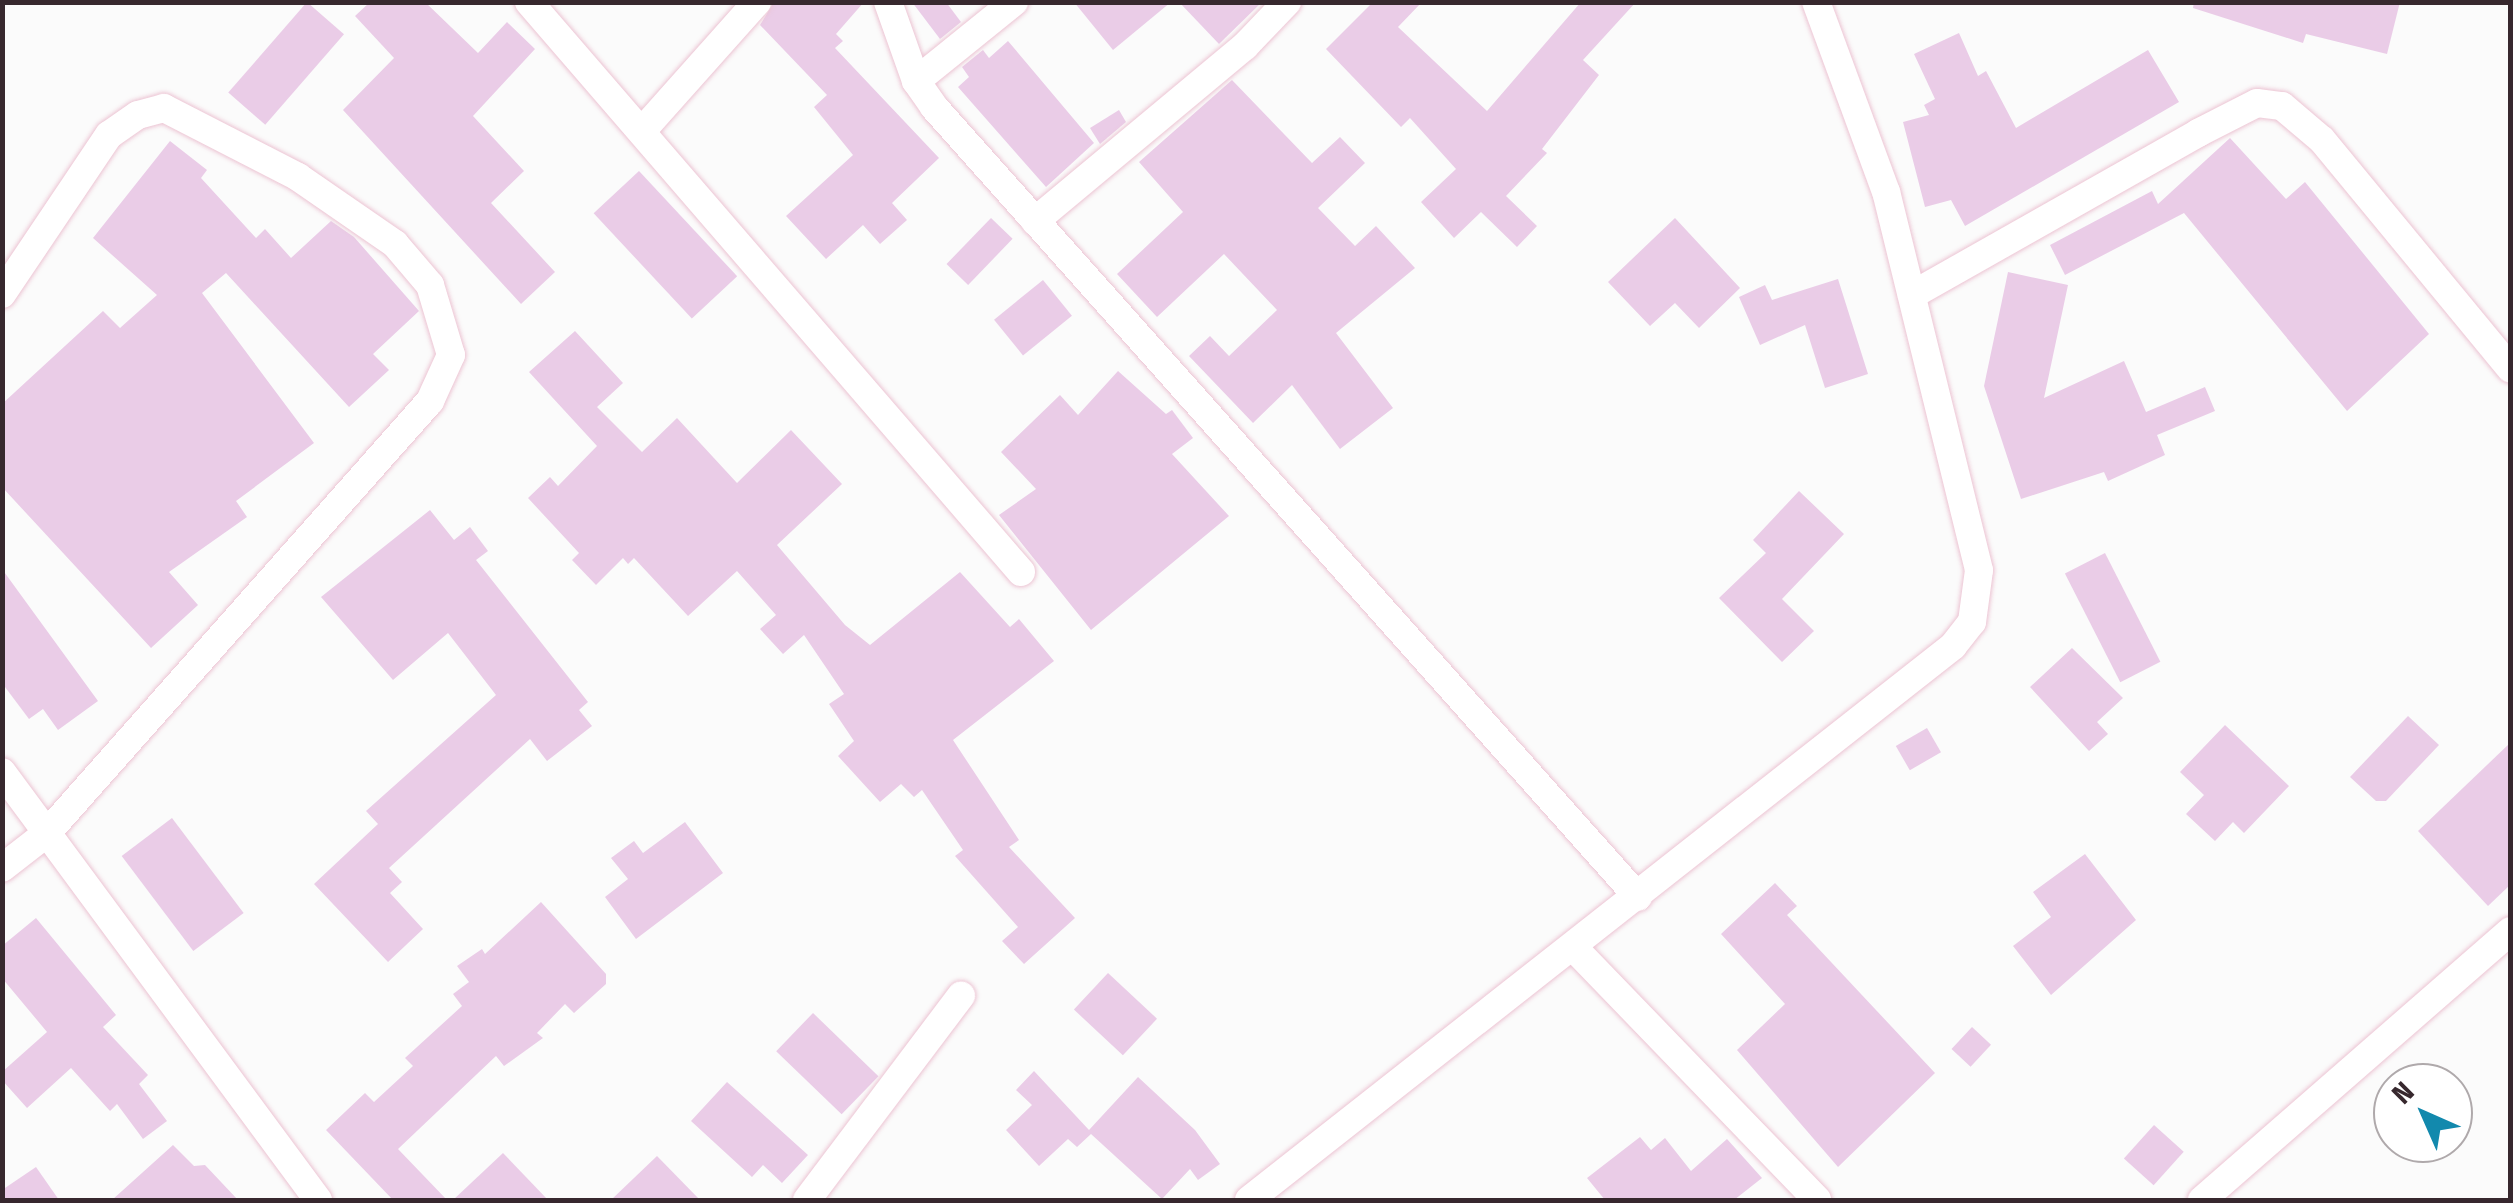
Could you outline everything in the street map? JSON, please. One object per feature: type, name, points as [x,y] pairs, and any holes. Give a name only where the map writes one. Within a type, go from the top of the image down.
[{"type":"street","points":[[529,2],[1021,572]]},
{"type":"street","points":[[642,131],[758,2]]},
{"type":"street","points":[[888,2],[916,81],[1035,221],[1638,897]]},
{"type":"street","points":[[916,81],[1014,2]]},
{"type":"street","points":[[1035,221],[1245,46],[1287,2]]},
{"type":"street","points":[[1248,1200],[1954,646],[1972,622],[1979,570],[1886,192],[1816,2]]},
{"type":"street","points":[[1912,296],[2198,133],[2257,103],[2282,106],[2322,140],[2510,368]]},
{"type":"street","points":[[2,294],[109,135],[138,115],[164,108],[298,177],[395,244],[430,286],[452,354],[430,401],[48,833],[2,868]]},
{"type":"street","points":[[2,772],[318,1200]]},
{"type":"street","points":[[2202,1200],[2510,930]]},
{"type":"street","points":[[1574,948],[1816,1200]]},
{"type":"street","points":[[807,1200],[961,996]]},
{"type":"building","points":[[307,2],[344,34],[265,125],[228,93]]},
{"type":"building","points":[[370,2],[425,2],[478,53],[507,22],[535,49],[473,116],[524,171],[491,203],[555,272],[521,304],[343,110],[394,58],[355,16]]},
{"type":"building","points":[[774,2],[864,2],[836,34],[843,41],[835,48],[939,158],[892,203],[907,220],[880,244],[863,225],[826,259],[786,216],[853,155],[814,107],[827,95],[760,25]]},
{"type":"building","points":[[912,2],[946,2],[961,22],[940,39]]},
{"type":"building","points":[[1074,2],[1171,2],[1113,50]]},
{"type":"building","points":[[1179,2],[1262,2],[1219,44]]},
{"type":"building","points":[[1373,2],[1422,2],[1398,27],[1487,111],[1581,2],[1636,2],[1583,60],[1599,75],[1542,149],[1547,153],[1506,196],[1537,226],[1517,247],[1481,212],[1454,238],[1421,202],[1456,169],[1410,118],[1401,127],[1326,49]]},
{"type":"building","points":[[2194,2],[2400,2],[2387,54],[2306,34],[2303,43],[2193,8]]},
{"type":"building","points":[[1959,33],[1978,76],[1986,71],[2016,128],[2148,50],[2179,102],[1965,226],[1951,200],[1925,207],[1903,122],[1929,115],[1924,105],[1935,99],[1914,54]]},
{"type":"building","points":[[1008,41],[1094,143],[1046,187],[958,87],[969,77],[962,67],[983,50],[989,58]]},
{"type":"building","points":[[1232,80],[1312,163],[1340,137],[1365,163],[1318,208],[1355,246],[1376,226],[1415,268],[1336,333],[1393,408],[1340,449],[1292,385],[1253,423],[1189,356],[1210,336],[1229,356],[1277,310],[1224,254],[1157,317],[1117,274],[1183,212],[1139,162]]},
{"type":"building","points":[[1119,110],[1126,122],[1100,144],[1090,128]]},
{"type":"building","points":[[2230,138],[2286,199],[2305,182],[2429,334],[2347,411],[2184,213],[2065,275],[2050,245],[2152,191],[2158,204]]},
{"type":"building","points":[[170,141],[207,170],[201,178],[256,238],[265,229],[291,258],[331,221],[354,237],[419,311],[373,354],[389,370],[349,407],[226,273],[202,293],[314,443],[236,501],[247,517],[169,572],[198,605],[151,648],[2,487],[2,404],[103,311],[120,328],[157,295],[93,238]]},
{"type":"building","points":[[639,171],[737,276],[692,319],[594,213]]},
{"type":"building","points":[[991,218],[1013,239],[968,285],[947,264]]},
{"type":"building","points":[[1675,218],[1740,288],[1699,328],[1675,303],[1650,326],[1608,282]]},
{"type":"building","points":[[2008,272],[2068,285],[2044,398],[2124,361],[2146,412],[2205,387],[2215,411],[2157,435],[2165,455],[2108,481],[2104,472],[2021,499],[1984,386]]},
{"type":"building","points":[[1838,279],[1868,374],[1825,388],[1805,325],[1760,345],[1739,297],[1765,285],[1772,300]]},
{"type":"building","points":[[1043,280],[1072,316],[1023,355],[994,320]]},
{"type":"building","points":[[575,331],[623,383],[597,407],[642,452],[677,418],[737,483],[791,430],[842,484],[777,545],[845,625],[870,645],[960,572],[1010,627],[1019,619],[1054,661],[953,740],[1019,840],[1009,847],[1075,918],[1024,964],[1002,941],[1018,927],[955,856],[963,850],[922,790],[914,797],[901,784],[880,802],[838,756],[854,741],[829,704],[844,694],[804,635],[783,654],[760,629],[776,615],[737,571],[688,616],[634,558],[628,564],[623,558],[596,585],[572,560],[579,553],[528,498],[550,477],[558,486],[597,446],[529,372]]},
{"type":"building","points":[[1118,371],[1166,414],[1172,410],[1193,438],[1172,454],[1229,516],[1091,630],[999,515],[1036,489],[1001,452],[1060,395],[1078,415]]},
{"type":"building","points":[[1799,491],[1844,534],[1782,599],[1814,631],[1782,662],[1719,598],[1766,553],[1753,540]]},
{"type":"building","points":[[430,510],[454,540],[470,527],[488,551],[476,560],[588,702],[579,710],[592,726],[547,761],[530,739],[389,868],[402,882],[390,893],[423,929],[388,962],[314,884],[378,824],[366,811],[496,695],[448,633],[393,680],[321,597]]},
{"type":"building","points":[[2105,553],[2160,662],[2120,682],[2065,573]]},
{"type":"building","points":[[2,569],[98,701],[58,730],[43,709],[29,719],[2,683]]},
{"type":"building","points":[[2072,648],[2123,698],[2097,722],[2108,734],[2089,751],[2030,687]]},
{"type":"building","points":[[2408,716],[2439,745],[2386,801],[2376,801],[2350,777]]},
{"type":"building","points":[[2225,725],[2289,786],[2244,833],[2233,822],[2215,841],[2186,814],[2204,795],[2180,772]]},
{"type":"building","points":[[1927,728],[1941,752],[1910,770],[1896,746]]},
{"type":"building","points":[[2510,743],[2510,885],[2488,906],[2418,831]]},
{"type":"building","points":[[172,818],[244,913],[193,951],[122,856]]},
{"type":"building","points":[[685,822],[723,873],[636,939],[605,897],[628,879],[611,858],[634,841],[643,853]]},
{"type":"building","points":[[2085,854],[2136,920],[2051,995],[2013,946],[2051,917],[2033,892]]},
{"type":"building","points":[[1775,883],[1797,906],[1787,915],[1935,1073],[1838,1167],[1737,1050],[1785,1004],[1721,934]]},
{"type":"building","points":[[541,902],[606,974],[606,984],[574,1013],[565,1004],[537,1033],[543,1038],[504,1066],[496,1056],[398,1149],[447,1200],[393,1200],[326,1130],[365,1093],[374,1102],[413,1066],[405,1058],[462,1006],[453,994],[469,982],[457,966],[482,949],[485,954]]},
{"type":"building","points":[[36,918],[116,1015],[103,1027],[148,1075],[139,1084],[167,1121],[143,1139],[117,1104],[110,1111],[71,1068],[27,1108],[2,1080],[2,1072],[47,1032],[2,978],[2,946]]},
{"type":"building","points":[[1108,973],[1157,1019],[1123,1055],[1074,1010]]},
{"type":"building","points":[[813,1013],[878,1076],[842,1114],[776,1051]]},
{"type":"building","points":[[1972,1027],[1991,1045],[1971,1067],[1952,1049]]},
{"type":"building","points":[[1034,1071],[1089,1130],[1138,1077],[1195,1130],[1220,1164],[1198,1180],[1190,1169],[1162,1199],[1091,1134],[1077,1147],[1068,1139],[1039,1166],[1006,1130],[1032,1105],[1016,1090]]},
{"type":"building","points":[[727,1082],[808,1155],[782,1183],[763,1165],[752,1177],[691,1121]]},
{"type":"building","points":[[2154,1125],[2184,1152],[2154,1185],[2124,1158]]},
{"type":"building","points":[[1640,1137],[1651,1150],[1665,1138],[1691,1171],[1727,1139],[1762,1178],[1734,1200],[1605,1200],[1587,1178]]},
{"type":"building","points":[[173,1145],[194,1166],[205,1165],[238,1200],[112,1200]]},
{"type":"building","points":[[503,1153],[548,1200],[453,1200]]},
{"type":"building","points":[[657,1156],[700,1200],[611,1200]]},
{"type":"building","points":[[36,1167],[59,1200],[2,1200],[2,1190]]}]
